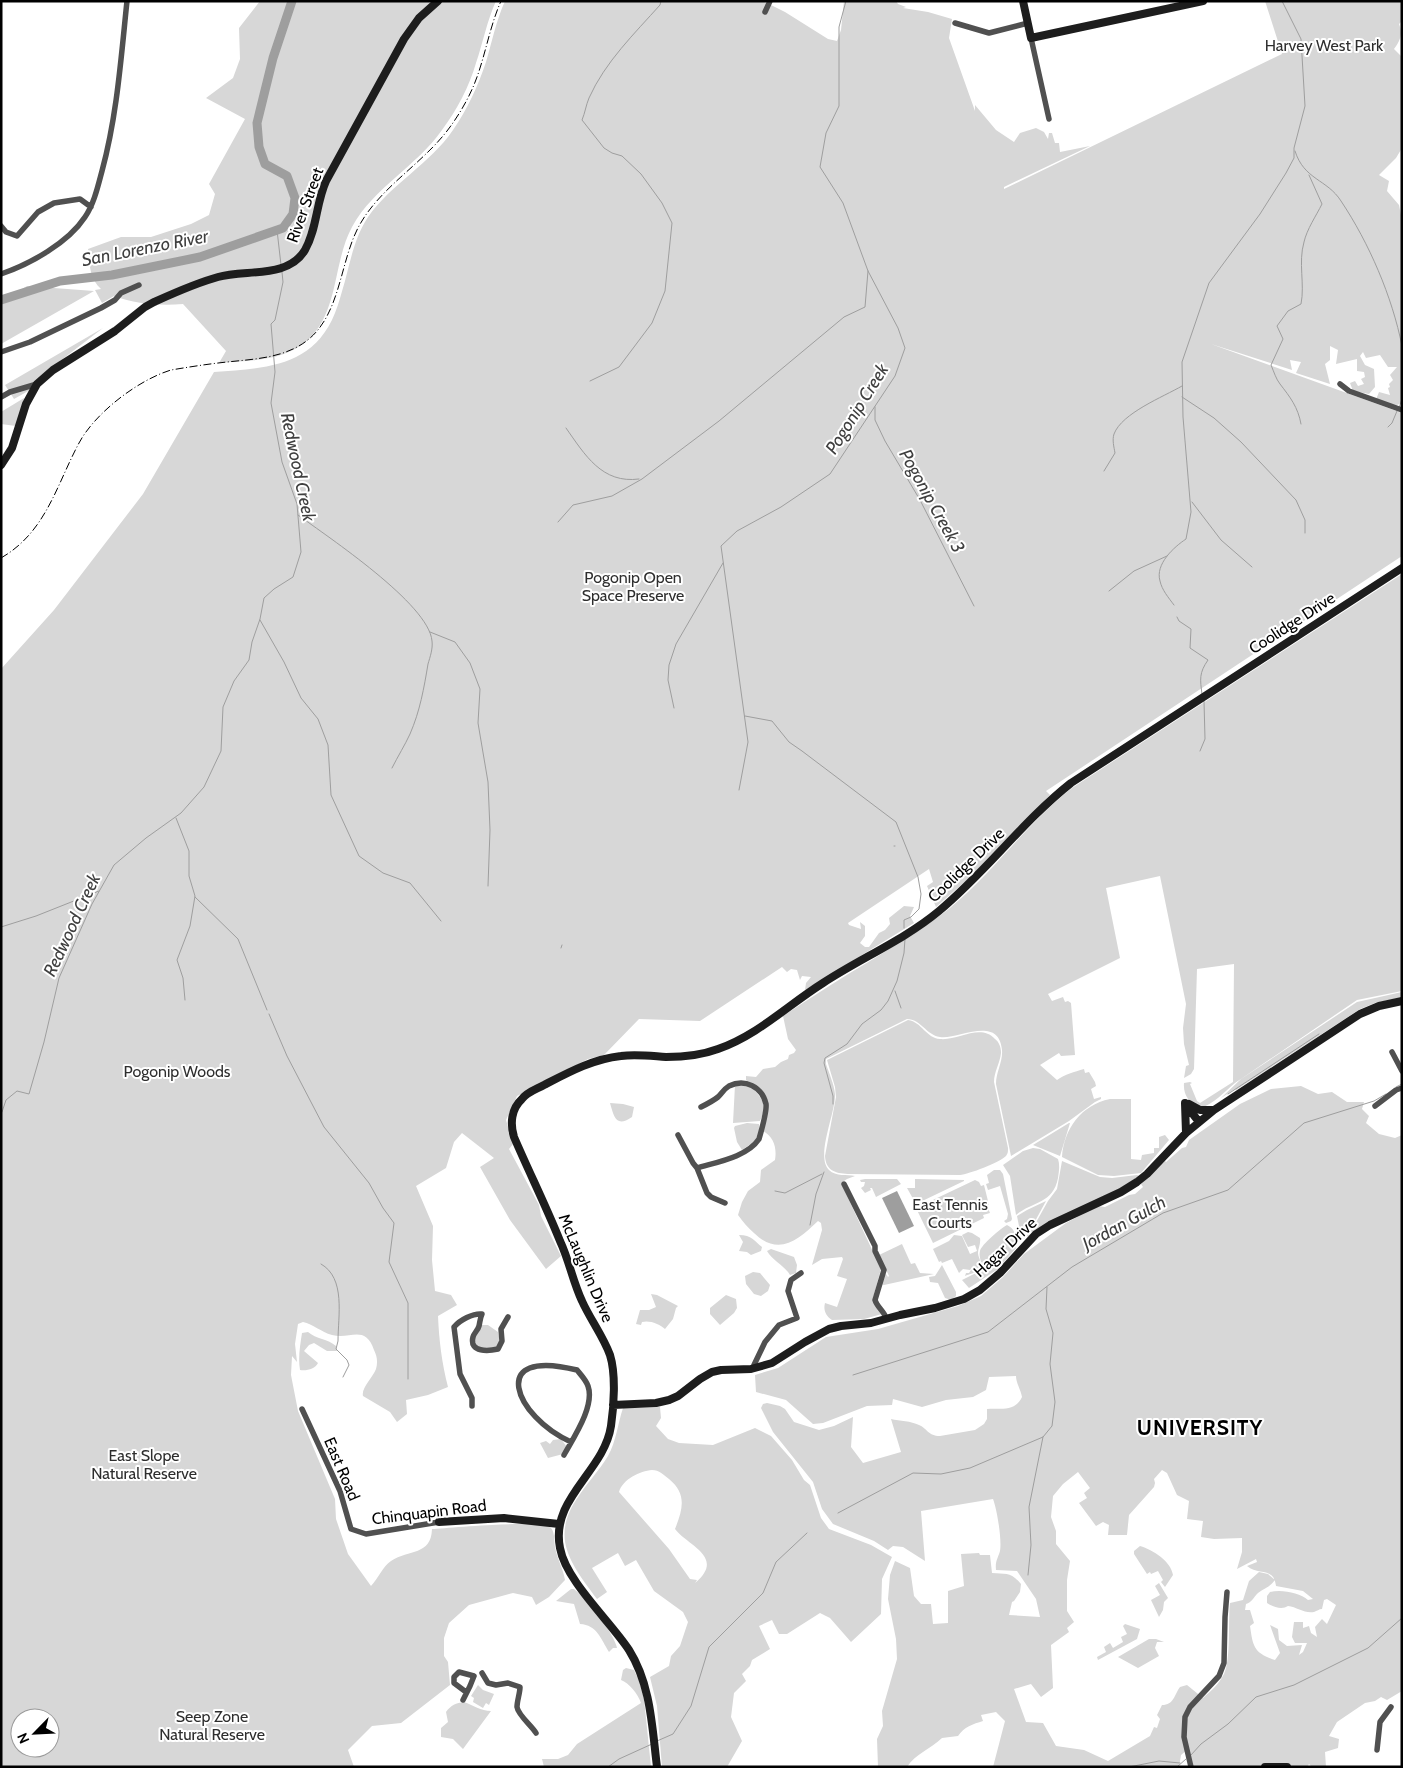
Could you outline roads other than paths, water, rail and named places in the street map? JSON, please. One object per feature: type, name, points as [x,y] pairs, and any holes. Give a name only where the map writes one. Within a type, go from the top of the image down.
[{"type":"main road","name":"River Street","points":[[37,384],[53,370],[114,331],[144,307],[175,292],[218,277],[276,269],[297,260],[311,238],[326,181],[404,40],[420,18],[438,1]]},
{"type":"main road","points":[[1024,1],[1031,38],[1203,1]]},
{"type":"main road","points":[[1,466],[12,448],[26,404],[37,384]]},
{"type":"main road","name":"Coolidge Drive","points":[[517,1104],[522,1098],[533,1091],[594,1061],[623,1056],[667,1056],[704,1053],[752,1034],[823,982],[911,930],[939,911],[1040,811],[1072,783],[1402,568]]},
{"type":"main road","name":"Hagar Drive","points":[[613,1405],[656,1403],[669,1400],[678,1396],[712,1372],[744,1370],[778,1361],[805,1342],[829,1329],[871,1323],[950,1304],[980,1290],[1000,1273],[1036,1234],[1050,1225],[1115,1195],[1137,1182],[1186,1133],[1214,1110],[1360,1014],[1379,1006],[1402,1001]]},
{"type":"main road","name":"McLaughlin Drive","points":[[517,1104],[512,1117],[512,1130],[560,1240],[586,1312],[610,1354],[613,1371],[611,1428],[605,1446],[568,1500],[564,1509],[559,1524],[559,1547],[564,1563],[572,1576],[629,1650],[645,1684],[657,1767]]},
{"type":"main road","points":[[1189,1106],[1200,1110],[1214,1110]]},
{"type":"main road","points":[[1189,1106],[1199,1122]]},
{"type":"main road","points":[[1186,1133],[1189,1106]]},
{"type":"main road","name":"Chinquapin Road","points":[[439,1522],[504,1518],[559,1524]]},
{"type":"main road","points":[[1266,1767],[1287,1767]]},
{"type":"street","points":[[1,274],[35,259],[66,237],[84,218],[91,207],[111,138],[127,1]]},
{"type":"street","points":[[765,12],[770,1]]},
{"type":"street","points":[[955,23],[989,33],[1028,23]]},
{"type":"street","points":[[1031,38],[1049,119]]},
{"type":"street","points":[[1,226],[6,232],[17,236],[38,212],[54,203],[80,200],[91,207]]},
{"type":"street","points":[[1,352],[30,342],[101,308],[115,300],[121,293],[139,285]]},
{"type":"street","points":[[1,397],[37,384]]},
{"type":"street","points":[[1340,384],[1348,391],[1402,410]]},
{"type":"street","points":[[1392,1052],[1402,1071]]},
{"type":"street","points":[[697,1168],[737,1155],[757,1142],[766,1107],[759,1091],[752,1085],[743,1082],[723,1090],[719,1096],[701,1107]]},
{"type":"street","points":[[1375,1106],[1396,1090],[1402,1088]]},
{"type":"street","points":[[678,1135],[697,1168],[709,1196],[725,1203]]},
{"type":"street","points":[[844,1184],[875,1246],[875,1251],[884,1270],[875,1300],[885,1312],[886,1318]]},
{"type":"street","points":[[754,1365],[765,1342],[779,1326],[797,1318],[788,1291],[791,1280],[801,1273]]},
{"type":"street","points":[[472,1406],[472,1398],[460,1374],[453,1330],[455,1325],[477,1313],[482,1314],[473,1341],[475,1347],[481,1350],[498,1349],[502,1341],[500,1329],[508,1317]]},
{"type":"street","points":[[564,1455],[571,1442],[586,1413],[590,1399],[586,1382],[577,1370],[572,1368],[552,1364],[533,1365],[527,1368],[520,1377],[518,1386],[525,1404],[549,1430],[571,1442]]},
{"type":"street","name":"East Road","points":[[302,1409],[340,1491],[351,1529],[362,1534]]},
{"type":"street","name":"Chinquapin Road","points":[[362,1534],[439,1522]]},
{"type":"street","points":[[1190,1765],[1184,1737],[1186,1717],[1190,1707],[1218,1676],[1224,1663],[1224,1616],[1227,1592]]},
{"type":"street","points":[[463,1700],[474,1676],[462,1671],[454,1677],[456,1685],[466,1692]]},
{"type":"street","points":[[482,1673],[488,1683],[496,1685],[508,1683],[520,1687],[517,1707],[520,1714],[532,1725],[536,1733]]},
{"type":"street","points":[[1377,1750],[1380,1722],[1391,1707]]},
{"type":"waterway","name":"San Lorenzo River","points":[[1,300],[60,281],[112,275],[200,257],[283,228],[293,214],[295,198],[287,176],[265,164],[259,147],[257,123],[273,58],[292,1]]},
{"type":"waterway","points":[[590,381],[619,367],[652,323],[665,291],[672,223],[662,203],[641,174],[622,156],[604,148],[582,120],[589,98],[603,72],[621,48],[660,5],[661,1]]},
{"type":"waterway","name":"Pogonip Creek","points":[[739,790],[748,742],[721,546],[737,531],[781,507],[830,474],[895,376],[905,348],[898,328],[868,271],[843,203],[820,167],[826,133],[839,106],[839,27],[846,1]]},
{"type":"waterway","points":[[1174,605],[1162,587],[1159,575],[1163,562],[1186,539],[1191,512],[1183,417],[1182,362],[1209,283],[1260,214],[1294,158],[1294,148],[1305,106],[1301,39],[1282,1]]},
{"type":"waterway","points":[[1295,151],[1304,168],[1329,188],[1341,201],[1361,234],[1386,289],[1402,346]]},
{"type":"waterway","points":[[1301,424],[1296,407],[1277,380],[1271,365],[1283,339],[1277,326],[1288,311],[1301,304],[1302,250],[1307,232],[1322,204],[1309,175]]},
{"type":"waterway","name":"Redwood Creek","points":[[277,230],[281,265]]},
{"type":"waterway","points":[[558,522],[573,505],[612,496],[642,479],[719,421],[844,317],[865,307],[868,271]]},
{"type":"waterway","name":"Redwood Creek","points":[[2,1112],[6,1100],[17,1091],[29,1094],[44,1042],[59,978],[92,904],[114,865],[146,838],[181,813],[204,787],[221,751],[223,707],[234,681],[249,660],[264,598],[293,577],[301,552],[297,504],[282,462],[271,403],[275,372],[271,324],[275,320],[283,282],[282,272]]},
{"type":"waterway","points":[[1399,408],[1402,399],[1402,363]]},
{"type":"waterway","points":[[1104,471],[1115,453],[1113,436],[1118,426],[1134,412],[1182,386]]},
{"type":"waterway","points":[[1182,397],[1214,418],[1241,442],[1296,500],[1305,520],[1305,533]]},
{"type":"waterway","name":"Pogonip Creek 3","points":[[875,407],[875,420],[885,441],[920,500],[974,606]]},
{"type":"waterway","points":[[1388,427],[1392,423],[1397,411]]},
{"type":"waterway","points":[[566,428],[596,466],[615,477],[639,479]]},
{"type":"waterway","points":[[1192,502],[1221,540],[1252,567]]},
{"type":"waterway","points":[[298,515],[375,572],[414,609],[427,626],[432,647],[421,699],[410,734],[392,768]]},
{"type":"waterway","points":[[1109,591],[1134,571],[1167,556]]},
{"type":"waterway","points":[[674,708],[668,680],[669,665],[676,644],[723,563]]},
{"type":"waterway","points":[[1177,617],[1179,621],[1191,629],[1190,648],[1208,660],[1201,676],[1202,694]]},
{"type":"waterway","points":[[260,620],[284,662],[301,698],[318,719],[328,745],[331,795],[359,856],[383,873],[410,883],[441,921]]},
{"type":"waterway","points":[[430,632],[455,642],[470,663],[480,689],[478,723],[488,782],[490,830],[488,886]]},
{"type":"waterway","points":[[1200,751],[1205,739],[1204,701]]},
{"type":"waterway","points":[[745,716],[772,721],[789,742],[896,822],[918,877],[921,894],[919,909],[911,917],[904,920],[904,928]]},
{"type":"waterway","points":[[176,818],[189,851],[189,876],[195,896],[190,926],[177,960],[183,978],[185,1000]]},
{"type":"waterway","points":[[1,927],[36,916],[99,891]]},
{"type":"waterway","points":[[195,897],[238,939],[267,1010]]},
{"type":"waterway","points":[[833,1104],[833,1096],[824,1063],[825,1058],[847,1044],[862,1024],[881,1010],[888,1001],[897,981],[904,953],[905,939]]},
{"type":"waterway","points":[[895,991],[901,1008]]},
{"type":"waterway","points":[[269,1014],[287,1056],[324,1127],[369,1183],[394,1223],[389,1262],[408,1303],[408,1379]]},
{"type":"waterway","points":[[1228,1094],[1319,1034]]},
{"type":"waterway","name":"Jordan Gulch","points":[[1396,1087],[1402,1084]]},
{"type":"waterway","name":"Jordan Gulch","points":[[853,1375],[988,1332],[1072,1267],[1163,1213],[1228,1190],[1304,1123],[1374,1101],[1386,1094]]},
{"type":"waterway","points":[[810,1225],[816,1194],[824,1172]]},
{"type":"waterway","points":[[775,1191],[785,1193],[822,1174]]},
{"type":"waterway","points":[[321,1264],[329,1270],[334,1278],[339,1298],[338,1341],[336,1349],[347,1360],[349,1365],[343,1377]]},
{"type":"waterway","points":[[838,1513],[913,1473],[941,1474],[970,1468],[1043,1437],[1052,1426],[1055,1402],[1050,1364],[1053,1333],[1046,1309],[1047,1287]]},
{"type":"waterway","points":[[1028,1575],[1031,1545],[1029,1507],[1043,1437]]},
{"type":"waterway","points":[[657,1741],[673,1734],[691,1706],[709,1647],[763,1593],[776,1562],[807,1533]]},
{"type":"waterway","points":[[1191,1755],[1201,1744],[1228,1724],[1256,1697],[1294,1685],[1368,1648],[1402,1618]]},
{"type":"waterway","points":[[608,1767],[619,1759],[652,1744]]},
{"type":"waterway","points":[[1177,1767],[1186,1759]]},
{"type":"waterway","points":[[1129,1767],[1159,1761],[1180,1763]]},
{"type":"railway","points":[[1,558],[29,535],[39,522],[86,432],[95,420],[119,399],[145,381],[171,370],[280,354],[300,345],[320,328],[334,301],[353,240],[368,212],[378,199],[439,140],[465,103],[477,77],[501,1]]},
{"type":"district","name":"UNIVERSITY","points":[[1200,1427]]},
{"type":"park label","name":"Harvey West Park","points":[[1324,45]]},
{"type":"park label","name":"Pogonip Open Space Preserve","points":[[633,586]]},
{"type":"park label","name":"Pogonip Woods","points":[[177,1071]]},
{"type":"park label","name":"East Tennis Courts","points":[[950,1213]]},
{"type":"park label","name":"East Slope Natural Reserve","points":[[144,1464]]},
{"type":"park label","name":"Seep Zone Natural Reserve","points":[[212,1725]]}]
